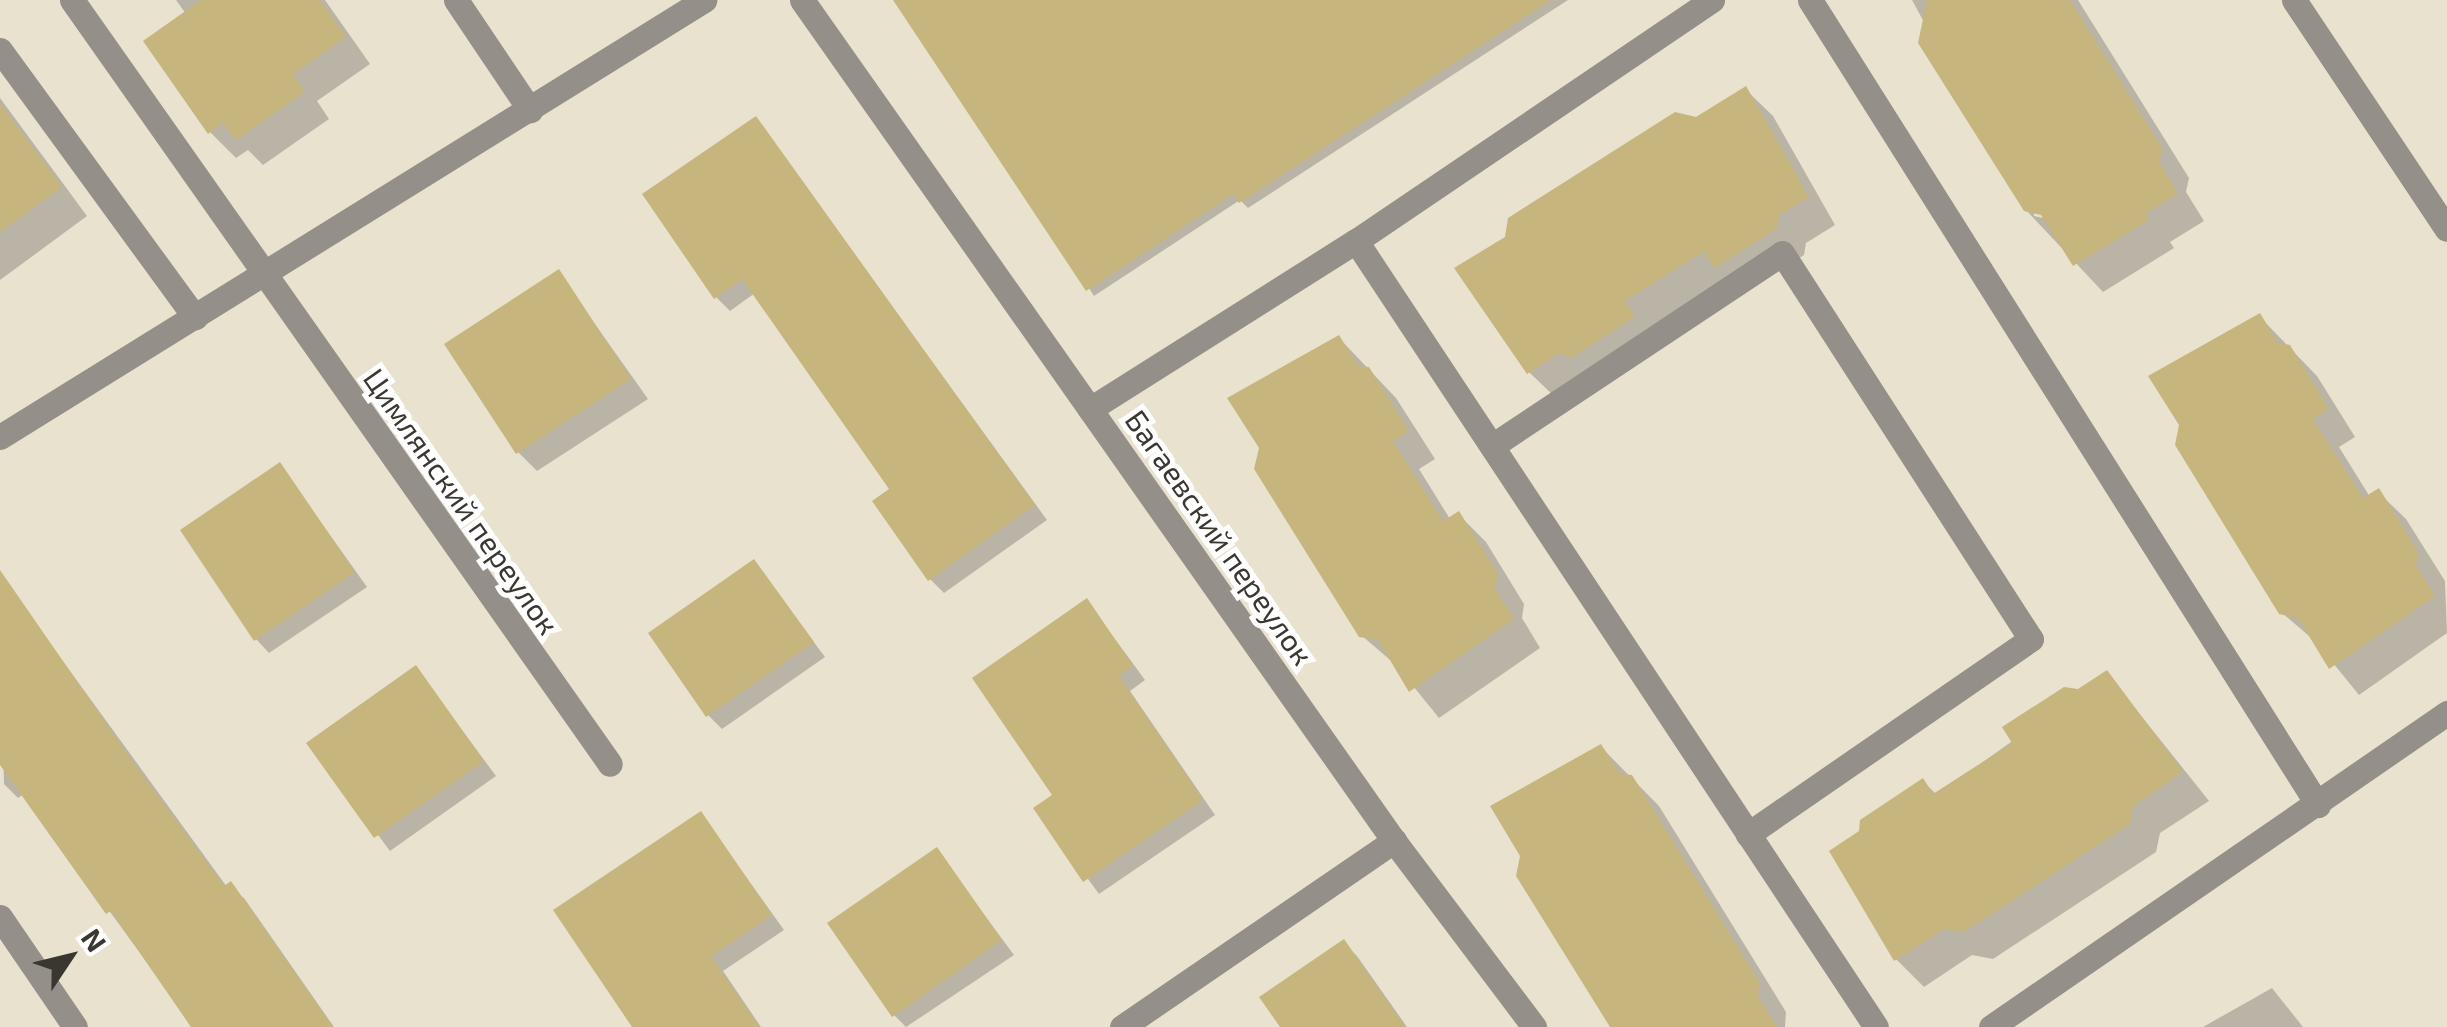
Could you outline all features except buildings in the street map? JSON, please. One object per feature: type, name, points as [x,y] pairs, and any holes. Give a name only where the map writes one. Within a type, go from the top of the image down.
[{"type":"street","name":"Цимлянский переулок","points":[[72,0],[262,276],[610,764]]},
{"type":"street","points":[[456,0],[530,110]]},
{"type":"street","points":[[0,437],[704,0]]},
{"type":"street","name":"Багаевский переулок","points":[[802,0],[1394,841],[1534,1027]]},
{"type":"street","points":[[1090,408],[1356,241],[1712,0]]},
{"type":"street","points":[[1810,0],[2318,805]]},
{"type":"street","points":[[2294,0],[2447,229]]},
{"type":"street","points":[[0,50],[195,316]]},
{"type":"street","points":[[1356,241],[1876,1027]]},
{"type":"street","points":[[1492,446],[1782,252],[2031,639],[1748,834]]},
{"type":"street","points":[[1990,1027],[2447,713]]},
{"type":"street","points":[[1122,1027],[1394,841]]},
{"type":"street","points":[[0,917],[75,1027]]}]
